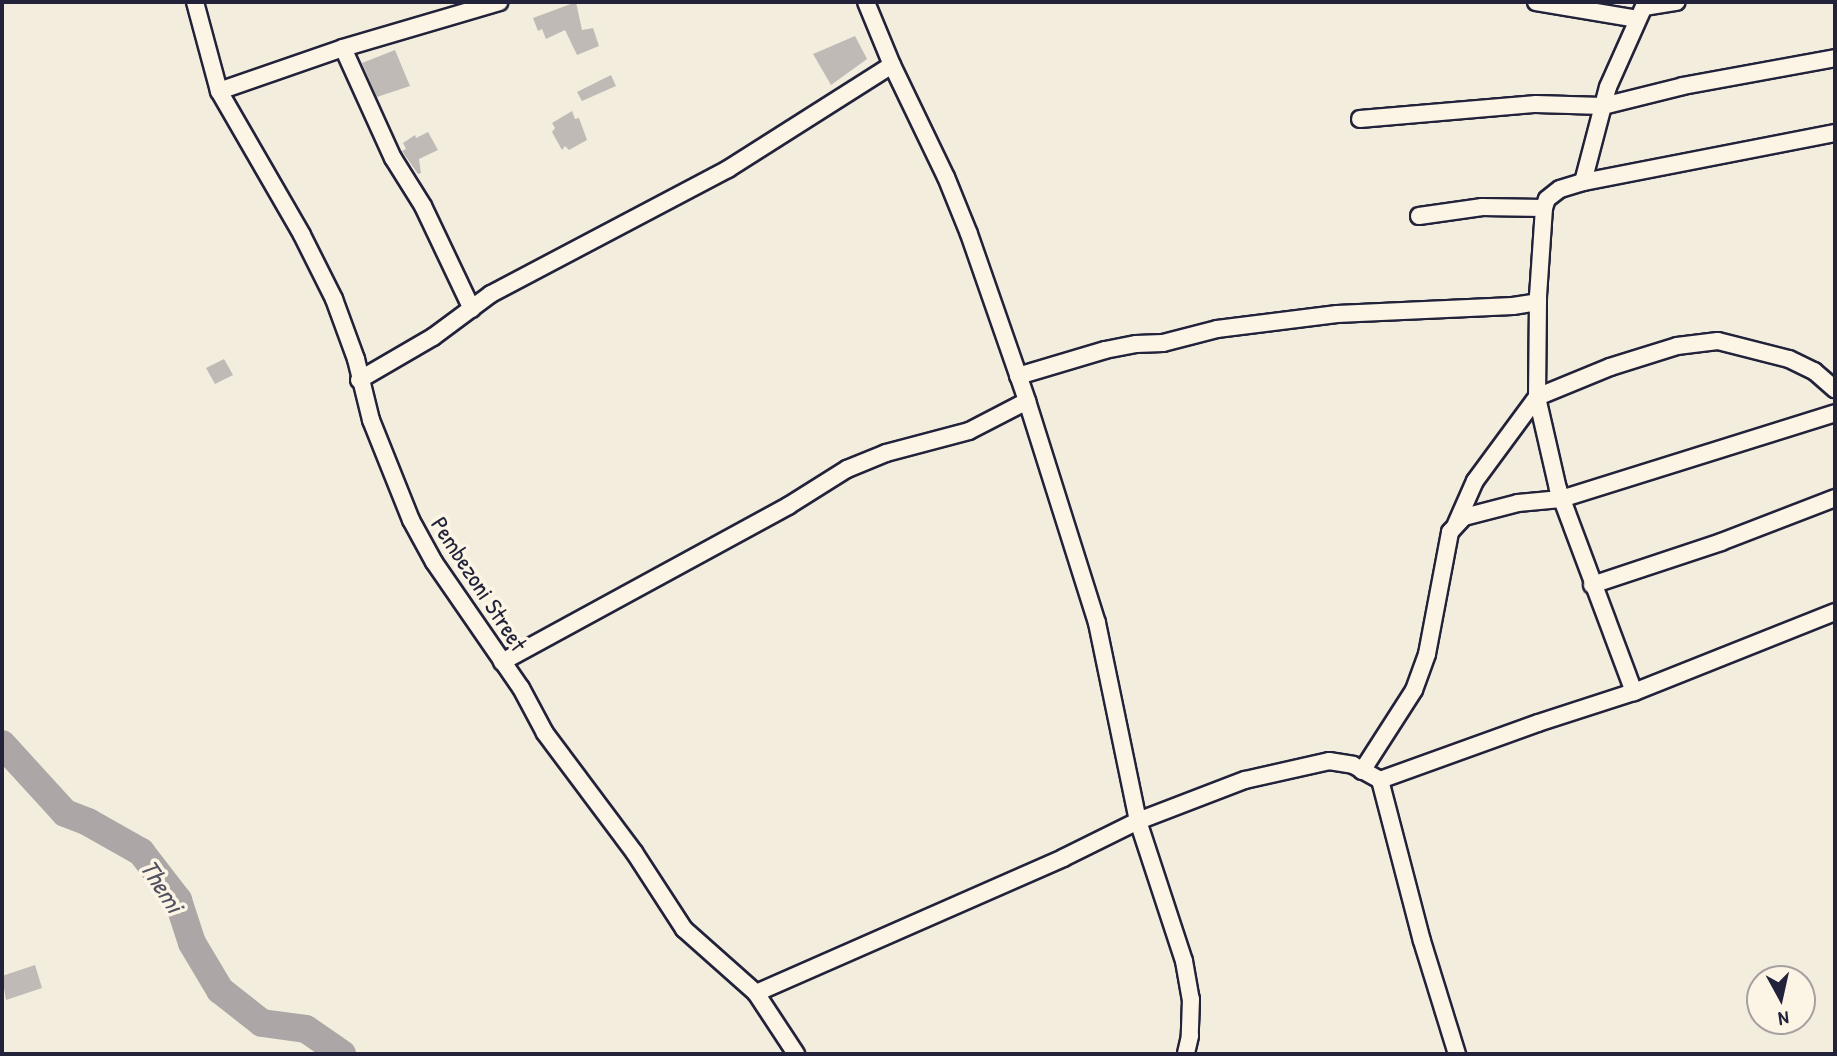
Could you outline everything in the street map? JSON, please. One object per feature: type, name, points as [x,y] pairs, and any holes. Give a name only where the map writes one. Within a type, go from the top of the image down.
[{"type":"street","name":"Pembezoni Street","points":[[195,2],[219,92],[302,235],[334,299],[356,359],[359,380],[371,420],[411,520],[447,584],[521,688],[545,733],[635,852],[684,929],[756,993],[796,1054]]},
{"type":"street","points":[[219,92],[343,48],[499,2]]},
{"type":"street","points":[[866,2],[892,65],[946,177],[1027,401],[1097,623],[1138,821],[1184,961],[1191,999],[1190,1036],[1186,1054]]},
{"type":"street","points":[[1536,2],[1642,9],[1677,2]]},
{"type":"street","points":[[1583,181],[1608,88],[1642,9]]},
{"type":"street","points":[[343,48],[393,158],[423,206],[472,309]]},
{"type":"street","points":[[1360,119],[1536,104],[1603,106],[1683,86],[1835,58]]},
{"type":"street","points":[[359,380],[433,337],[491,294],[728,169],[892,65]]},
{"type":"street","points":[[1634,692],[1561,499],[1537,397],[1538,302],[1544,208],[1547,199],[1560,189],[1583,181],[1835,133]]},
{"type":"street","points":[[1419,216],[1482,207],[1544,208]]},
{"type":"street","points":[[1018,376],[1105,351],[1136,344],[1163,343],[1217,328],[1337,314],[1513,306],[1538,302]]},
{"type":"street","points":[[1362,771],[1414,690],[1423,666],[1437,612],[1450,533],[1475,481],[1537,397],[1610,367],[1699,341],[1718,341],[1789,359],[1814,371],[1835,390]]},
{"type":"street","points":[[502,662],[788,506],[847,469],[886,453],[969,431],[1027,401]]},
{"type":"street","points":[[1456,524],[1464,517],[1518,503],[1561,499],[1835,413]]},
{"type":"street","points":[[1592,585],[1721,542],[1835,498]]},
{"type":"street","points":[[756,993],[1063,858],[1138,821],[1245,780],[1329,761],[1353,765],[1380,780],[1538,723],[1634,692],[1835,612]]},
{"type":"street","points":[[1380,780],[1422,942],[1456,1054]]},
{"type":"building","points":[[576,2],[582,30],[593,28],[599,46],[577,55],[565,30],[546,39],[542,29],[538,31],[533,18]]},
{"type":"building","points":[[855,36],[867,59],[831,85],[813,54]]},
{"type":"building","points":[[395,50],[410,86],[377,97],[362,63]]},
{"type":"building","points":[[611,75],[616,86],[582,101],[577,92]]},
{"type":"building","points":[[572,111],[575,119],[579,118],[587,140],[569,150],[565,146],[562,150],[552,132],[555,128],[552,123]]},
{"type":"building","points":[[428,132],[438,150],[419,159],[421,173],[418,174],[402,151],[406,149],[403,143],[415,135],[416,138]]},
{"type":"building","points":[[224,359],[233,375],[215,384],[206,368]]},
{"type":"building","points":[[35,965],[42,988],[6,1000],[2,976]]},
{"type":"waterway","name":"Themi","points":[[2,744],[65,813],[88,822],[141,852],[178,900],[192,943],[220,990],[262,1023],[306,1029],[342,1054]]}]
